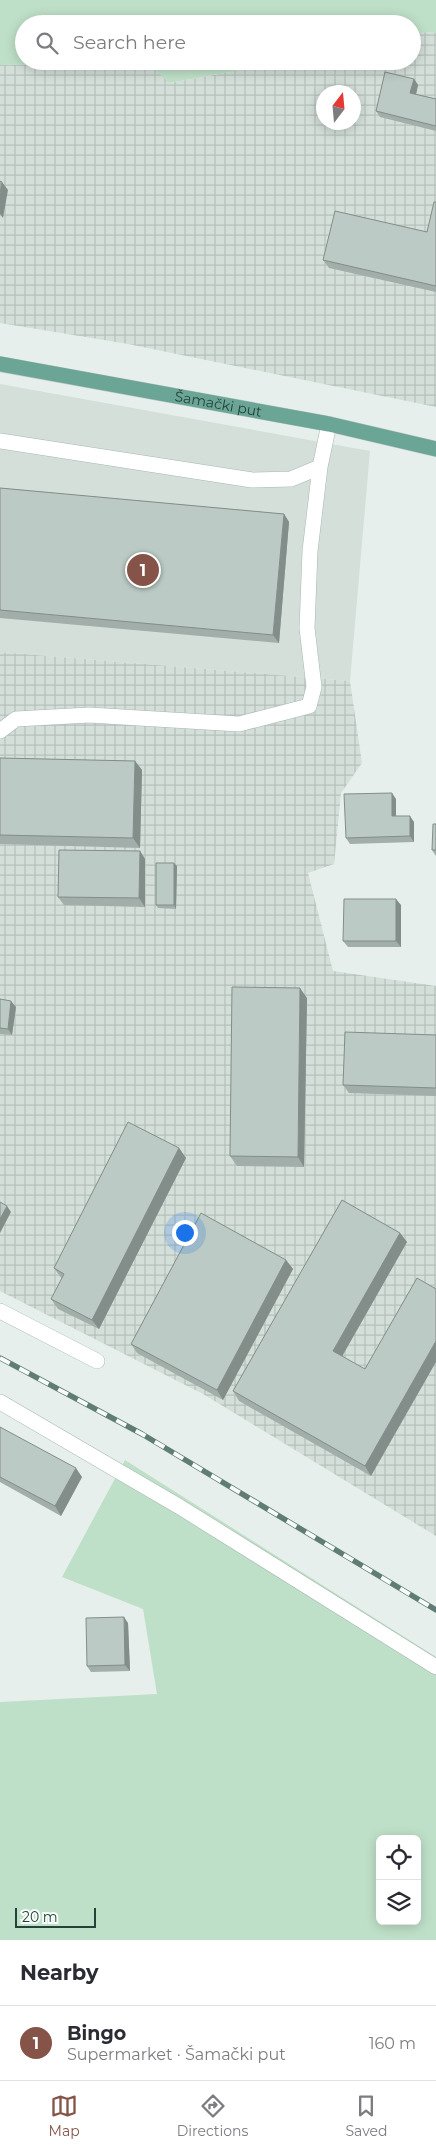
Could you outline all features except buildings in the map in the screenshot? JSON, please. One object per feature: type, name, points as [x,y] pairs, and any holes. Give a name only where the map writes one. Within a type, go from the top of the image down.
[{"type":"main road","name":"Šamački put","points":[[0,364],[329,424],[436,449]]},
{"type":"lane","points":[[0,731],[16,719],[89,715],[238,724],[309,706],[314,687],[307,628],[310,561],[320,467],[329,424]]},
{"type":"lane","points":[[0,441],[252,480],[291,479],[320,467]]},
{"type":"lane","points":[[0,1311],[97,1361]]},
{"type":"lane","points":[[0,1402],[180,1507],[436,1667]]},
{"type":"shaded area","points":[[421,33],[436,33],[436,407],[128,344],[0,323],[0,65],[15,65],[15,70],[156,70],[170,83],[242,70],[421,70]]},
{"type":"shaded area","points":[[0,384],[370,451],[350,681],[0,652]]},
{"type":"shaded area","points":[[0,652],[350,681],[362,763],[341,793],[334,864],[308,873],[333,971],[436,986],[436,1536],[203,1394],[0,1291]]},
{"type":"green space","points":[[0,0],[436,0],[436,33],[421,33],[421,15],[15,15],[15,65],[0,65]]},
{"type":"green space","points":[[155,70],[241,70],[169,83]]},
{"type":"green space","points":[[125,1460],[436,1657],[436,1940],[0,1940],[0,1702],[157,1694],[143,1609],[62,1577]]},
{"type":"railway","points":[[0,1358],[142,1434],[436,1610]]},
{"type":"place","name":"Bingo","points":[[143,570]]}]
